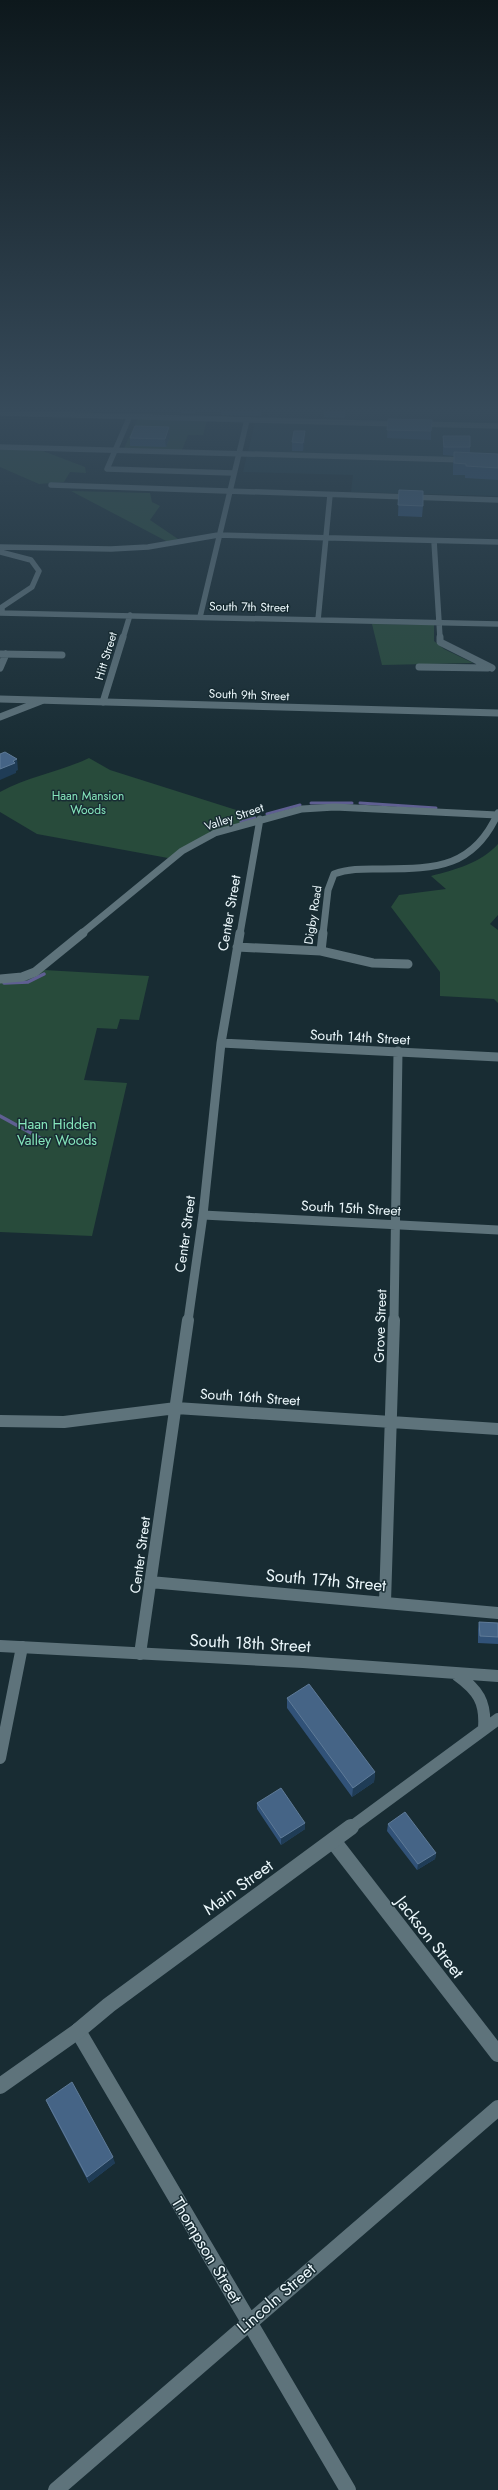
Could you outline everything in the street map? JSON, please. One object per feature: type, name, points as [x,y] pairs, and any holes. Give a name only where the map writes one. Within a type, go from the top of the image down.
[{"type":"street","points":[[200,617],[218,527]]},
{"type":"street","points":[[318,620],[328,527]]},
{"type":"street","points":[[0,547],[148,547],[216,535],[498,542]]},
{"type":"street","points":[[434,541],[440,642],[495,668]]},
{"type":"street","points":[[0,552],[31,560],[39,571],[32,587],[2,607],[1,613]]},
{"type":"street","name":"South 7th Street","points":[[1,613],[498,624]]},
{"type":"street","name":"Hitt Street","points":[[103,702],[130,615]]},
{"type":"street","points":[[0,668],[3,654],[62,655]]},
{"type":"street","points":[[419,667],[495,668]]},
{"type":"street","name":"South 9th Street","points":[[0,699],[498,713]]},
{"type":"street","points":[[0,717],[41,701]]},
{"type":"street","name":"Valley Street","points":[[0,979],[22,978],[36,972],[182,851],[215,833],[260,819],[302,809],[335,807],[498,814]]},
{"type":"street","name":"Digby Road","points":[[237,947],[321,951],[328,890],[334,874],[352,869],[428,867],[454,861],[470,853],[489,835],[498,814]]},
{"type":"street","name":"Center Street","points":[[140,1654],[176,1408],[181,1359],[203,1215],[221,1043],[260,819]]},
{"type":"street","points":[[321,951],[373,963],[408,964]]},
{"type":"street","name":"South 14th Street","points":[[221,1043],[498,1057]]},
{"type":"street","name":"Grove Street","points":[[386,1602],[390,1421],[397,1225],[398,1051]]},
{"type":"street","name":"South 15th Street","points":[[203,1215],[498,1230]]},
{"type":"street","name":"South 16th Street","points":[[0,1421],[64,1422],[176,1408],[498,1429]]},
{"type":"street","name":"South 17th Street","points":[[150,1582],[498,1613]]},
{"type":"street","name":"South 18th Street","points":[[0,1646],[303,1662],[498,1676]]},
{"type":"street","points":[[0,1758],[22,1647]]},
{"type":"street","points":[[455,1674],[480,1693],[486,1705],[484,1728]]},
{"type":"street","name":"Main Street","points":[[0,2086],[78,2032],[109,2005],[334,1842],[498,1719]]},
{"type":"street","name":"Jackson Street","points":[[334,1842],[498,2054]]},
{"type":"street","name":"Thompson Street","points":[[78,2032],[348,2490]]},
{"type":"street","name":"Lincoln Street","points":[[56,2490],[498,2108]]},
{"type":"green space","points":[[140,527],[161,527],[178,539],[168,542]]},
{"type":"green space","points":[[372,624],[434,625],[434,641],[444,649],[473,663],[382,665]]},
{"type":"green space","name":"Haan Mansion Woods","points":[[89,758],[110,770],[258,817],[211,832],[168,858],[37,834],[0,812],[0,792],[22,782]]},
{"type":"green space","points":[[498,844],[498,915],[490,924],[498,930],[498,1003],[494,999],[440,996],[440,972],[391,907],[399,895],[446,889],[431,876],[467,865],[484,856]]},
{"type":"green space","name":"Haan Hidden Valley Woods","points":[[44,970],[149,976],[139,1020],[120,1019],[117,1029],[97,1028],[84,1080],[127,1083],[92,1236],[0,1232],[0,982]]},
{"type":"building","points":[[5,752],[17,759],[13,761],[15,763],[0,769],[0,754]]},
{"type":"building","points":[[479,1622],[498,1623],[498,1637],[480,1636]]},
{"type":"building","points":[[309,1684],[375,1772],[353,1788],[287,1698]]},
{"type":"building","points":[[281,1788],[305,1823],[281,1838],[257,1803]]},
{"type":"building","points":[[405,1812],[436,1853],[418,1864],[388,1824]]},
{"type":"building","points":[[72,2082],[113,2157],[87,2177],[46,2100]]},
{"type":"waterway","points":[[311,803],[352,803]]},
{"type":"waterway","points":[[360,803],[436,808]]},
{"type":"waterway","points":[[267,814],[300,805]]},
{"type":"waterway","points":[[241,822],[255,818]]},
{"type":"waterway","points":[[4,983],[28,982],[44,974]]},
{"type":"waterway","points":[[0,1116],[42,1139]]}]
